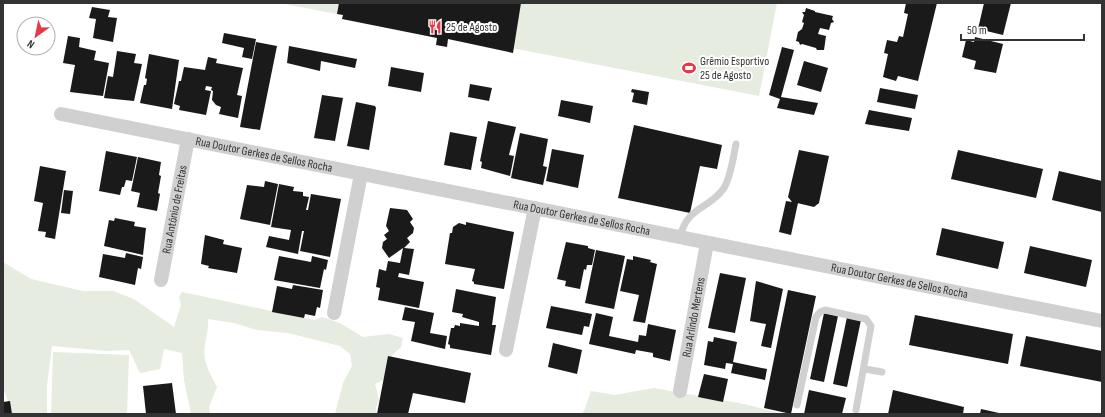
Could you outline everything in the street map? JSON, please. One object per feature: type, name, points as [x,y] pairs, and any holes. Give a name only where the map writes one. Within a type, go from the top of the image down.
[{"type":"street","name":"Rua Doutor Gerkes de Sellos Rocha","points":[[61,114],[1102,321]]},
{"type":"street","name":"Rua Antônio de Freitas","points":[[161,280],[188,139]]},
{"type":"street","points":[[334,313],[361,174]]},
{"type":"street","points":[[506,350],[535,208]]},
{"type":"street","name":"Rua Arlindo Mertens","points":[[680,391],[707,242]]},
{"type":"lane","points":[[680,237],[686,221],[723,189],[727,181],[736,144]]},
{"type":"lane","points":[[797,405],[816,317],[820,312],[825,310],[866,319],[872,326],[856,410]]},
{"type":"lane","points":[[864,369],[882,372]]},
{"type":"shaded area","name":"Grêmio Esportivo 25 de Agosto","points":[[280,3],[777,3],[759,96]]},
{"type":"shaded area","points":[[3,262],[31,279],[83,291],[113,291],[134,299],[174,327],[181,305],[179,297],[182,292],[314,320],[322,317],[340,323],[363,337],[389,334],[403,338],[401,347],[388,362],[386,377],[375,384],[379,400],[376,408],[377,414],[335,414],[343,383],[352,366],[350,354],[340,346],[288,333],[257,330],[234,323],[208,319],[208,329],[204,351],[207,367],[217,387],[209,407],[210,414],[191,414],[184,380],[182,353],[164,349],[160,369],[140,373],[129,350],[107,351],[52,346],[47,385],[47,414],[11,414],[11,408],[3,388]]},
{"type":"shaded area","points":[[53,352],[129,355],[127,414],[51,414]]},
{"type":"shaded area","points":[[654,388],[744,404],[784,414],[581,414],[584,411],[591,391],[614,395]]},
{"type":"building","points":[[339,3],[521,3],[513,53],[448,39],[447,47],[436,45],[437,38],[342,19],[343,15],[337,14]]},
{"type":"building","points":[[906,3],[937,3],[918,81],[898,76],[896,81],[883,77],[888,54],[884,53],[887,40],[897,42],[899,36],[903,37],[908,14],[904,13]]},
{"type":"building","points":[[984,3],[1011,3],[1003,35],[978,29]]},
{"type":"building","points":[[92,7],[110,10],[108,17],[117,18],[113,42],[93,38],[96,19],[89,18]]},
{"type":"building","points":[[806,8],[815,12],[833,16],[832,19],[834,22],[831,23],[829,30],[820,28],[818,34],[826,36],[824,50],[817,50],[816,48],[802,44],[800,45],[799,42],[796,41],[798,32],[802,29],[804,23],[802,22],[804,15],[802,12],[805,12]]},
{"type":"building","points":[[224,33],[256,39],[252,59],[242,57],[244,48],[222,43]]},
{"type":"building","points":[[68,36],[80,38],[79,47],[96,51],[94,60],[109,63],[103,96],[70,92],[75,65],[63,63]]},
{"type":"building","points":[[975,37],[1003,44],[996,73],[974,69],[976,61],[962,57],[966,40],[974,42]]},
{"type":"building","points":[[256,42],[277,46],[260,130],[240,127]]},
{"type":"building","points":[[289,46],[357,59],[355,68],[321,61],[320,71],[287,63]]},
{"type":"building","points":[[782,47],[794,50],[781,97],[818,103],[814,115],[777,108],[780,99],[769,95]]},
{"type":"building","points":[[117,51],[136,54],[134,63],[142,64],[134,101],[104,98],[108,76],[113,77]]},
{"type":"building","points":[[149,54],[179,60],[172,109],[140,103],[144,85],[146,85],[147,79],[145,78]]},
{"type":"building","points":[[208,57],[217,59],[216,63],[243,68],[237,95],[242,96],[238,118],[219,114],[221,107],[216,105],[212,100],[212,87],[206,86],[205,90],[211,91],[206,115],[179,110],[180,106],[174,104],[184,67],[205,70]]},
{"type":"building","points":[[804,61],[828,68],[821,92],[797,85]]},
{"type":"building","points":[[391,67],[424,73],[421,92],[388,86]]},
{"type":"building","points":[[470,84],[492,88],[489,101],[468,97]]},
{"type":"building","points":[[880,88],[918,95],[915,109],[877,102]]},
{"type":"building","points":[[632,89],[649,92],[647,105],[632,102],[634,93],[631,92]]},
{"type":"building","points":[[322,95],[343,98],[335,141],[314,138]]},
{"type":"building","points":[[561,100],[593,106],[590,123],[558,116]]},
{"type":"building","points":[[356,102],[375,106],[376,108],[369,150],[347,146]]},
{"type":"building","points":[[869,110],[912,118],[909,131],[865,124]]},
{"type":"building","points":[[488,121],[516,127],[509,155],[514,156],[510,176],[481,168],[482,162],[480,161]]},
{"type":"building","points":[[634,125],[722,145],[717,169],[700,166],[690,213],[618,198]]},
{"type":"building","points":[[450,132],[477,137],[471,170],[444,165]]},
{"type":"building","points":[[520,133],[548,139],[543,166],[547,167],[543,185],[511,178]]},
{"type":"building","points":[[552,149],[584,155],[578,188],[546,181]]},
{"type":"building","points":[[799,150],[829,156],[819,203],[814,207],[798,203],[791,235],[779,232],[786,201],[792,202],[788,197]]},
{"type":"building","points":[[958,150],[1043,169],[1036,198],[951,179]]},
{"type":"building","points":[[106,151],[137,157],[132,181],[126,180],[120,195],[99,191]]},
{"type":"building","points":[[138,157],[161,162],[159,175],[161,176],[158,193],[160,194],[157,211],[137,207],[140,193],[131,191]]},
{"type":"building","points":[[40,166],[66,171],[55,239],[45,237],[46,232],[38,231],[43,203],[34,201]]},
{"type":"building","points":[[1059,171],[1102,181],[1102,212],[1052,200]]},
{"type":"building","points":[[265,181],[278,184],[270,225],[240,219],[247,185],[264,187]]},
{"type":"building","points":[[279,184],[294,187],[293,191],[303,192],[303,196],[309,197],[306,210],[308,210],[311,194],[341,199],[330,257],[300,251],[304,231],[302,231],[298,254],[266,247],[269,236],[289,240],[291,230],[271,227]]},
{"type":"building","points":[[64,190],[73,191],[70,214],[61,213]]},
{"type":"building","points":[[390,208],[407,210],[413,219],[410,222],[414,228],[413,233],[407,238],[410,242],[404,248],[414,249],[409,275],[399,273],[398,277],[424,282],[419,308],[378,300],[380,288],[376,287],[379,269],[386,271],[388,261],[400,263],[403,248],[389,258],[382,248],[383,242],[387,239],[384,235],[389,231],[386,226]]},
{"type":"building","points":[[115,218],[135,222],[134,226],[146,228],[143,255],[104,246],[109,220],[114,221]]},
{"type":"building","points":[[466,222],[514,232],[504,289],[474,284],[472,281],[475,269],[445,264],[450,233],[452,233],[453,227],[459,223],[466,225]]},
{"type":"building","points":[[942,228],[1004,242],[998,269],[936,255]]},
{"type":"building","points":[[205,235],[224,240],[223,244],[242,248],[237,273],[208,268],[209,266],[201,264]]},
{"type":"building","points":[[566,242],[588,246],[588,248],[595,250],[592,265],[587,265],[586,270],[584,269],[580,289],[565,286],[566,281],[557,279]]},
{"type":"building","points":[[1030,246],[1092,260],[1086,287],[1024,273]]},
{"type":"building","points":[[596,250],[625,256],[614,309],[585,303]]},
{"type":"building","points":[[126,253],[143,257],[141,269],[138,268],[135,285],[99,277],[103,254],[125,258]]},
{"type":"building","points":[[279,256],[311,262],[312,256],[328,260],[326,270],[324,269],[320,288],[274,280]]},
{"type":"building","points":[[633,256],[651,260],[650,262],[657,264],[645,323],[633,321],[639,295],[620,291],[627,259],[633,260]]},
{"type":"building","points":[[720,273],[746,278],[735,333],[708,328]]},
{"type":"building","points":[[756,281],[783,289],[771,348],[761,346],[766,324],[750,321]]},
{"type":"building","points":[[293,285],[323,290],[320,308],[317,307],[315,316],[305,314],[304,318],[272,312],[277,286],[292,289]]},
{"type":"building","points":[[456,289],[496,297],[492,325],[496,325],[491,355],[450,348],[450,345],[448,344],[451,328],[454,328],[455,325],[460,326],[460,323],[479,326],[479,322],[462,317],[463,314],[452,312]]},
{"type":"building","points":[[788,290],[816,296],[791,414],[764,408]]},
{"type":"building","points":[[551,306],[592,314],[589,327],[584,326],[582,335],[546,328]]},
{"type":"building","points":[[405,307],[434,313],[430,333],[447,336],[445,349],[411,341],[415,322],[402,320]]},
{"type":"building","points":[[596,313],[613,317],[609,336],[638,342],[639,335],[646,336],[648,324],[676,330],[670,361],[653,357],[653,353],[636,350],[635,354],[589,344]]},
{"type":"building","points":[[824,313],[838,316],[824,382],[810,379]]},
{"type":"building","points":[[915,315],[1013,334],[1008,364],[909,345]]},
{"type":"building","points":[[847,317],[861,320],[847,387],[833,384]]},
{"type":"building","points":[[1026,336],[1102,351],[1102,382],[1020,366]]},
{"type":"building","points":[[714,337],[737,342],[733,362],[767,369],[765,380],[731,373],[733,364],[726,363],[725,369],[704,365],[708,341],[713,342]]},
{"type":"building","points":[[553,343],[582,350],[577,374],[548,367]]},
{"type":"building","points":[[388,356],[471,373],[465,403],[413,393],[408,414],[377,414]]},
{"type":"building","points":[[704,374],[728,379],[723,402],[698,397]]},
{"type":"building","points":[[172,383],[176,414],[146,414],[143,386]]},
{"type":"building","points":[[809,390],[846,398],[842,414],[804,414]]},
{"type":"building","points":[[893,390],[964,407],[963,414],[888,414]]},
{"type":"building","points":[[10,401],[12,414],[3,414],[3,402]]},
{"type":"building","points":[[981,409],[999,413],[999,414],[980,414]]},
{"type":"place","name":"25 de Agosto","points":[[435,27]]},
{"type":"place","name":"Grêmio Esportivo 25 de Agosto","points":[[689,68]]}]
